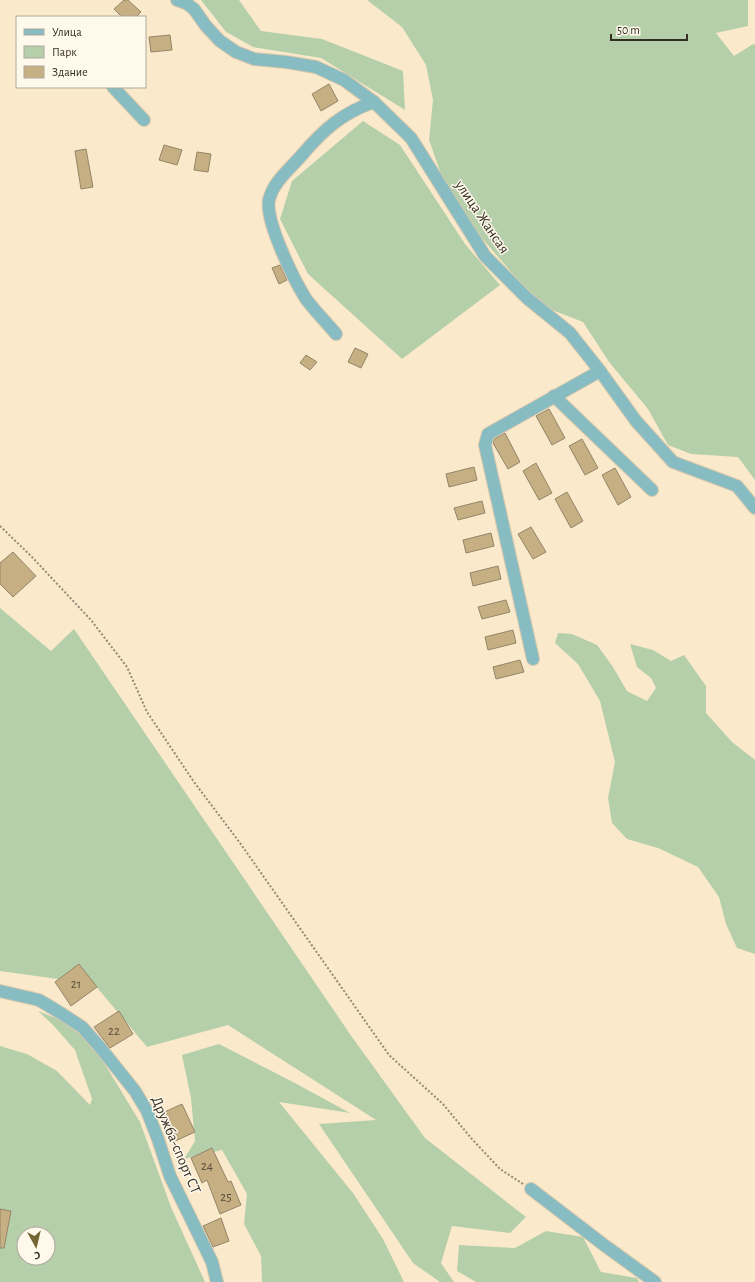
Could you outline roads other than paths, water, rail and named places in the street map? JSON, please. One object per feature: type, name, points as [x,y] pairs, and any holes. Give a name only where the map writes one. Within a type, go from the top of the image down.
[{"type":"street","name":"улица Жансая","points":[[176,0],[186,3],[194,9],[206,26],[220,41],[236,52],[254,59],[316,67],[344,80],[374,102],[411,138],[486,256],[527,298],[570,333],[600,371],[636,421],[673,462],[737,486],[755,508]]},
{"type":"street","points":[[114,88],[144,120]]},
{"type":"street","points":[[336,334],[307,299],[294,276],[276,237],[270,216],[269,200],[274,186],[311,143],[331,124],[357,108],[374,102]]},
{"type":"street","points":[[533,659],[485,445],[488,434],[600,371]]},
{"type":"street","points":[[554,396],[652,490]]},
{"type":"street","name":"Дружба-спорт СТ","points":[[0,991],[39,1000],[82,1027],[136,1091],[147,1111],[170,1176],[212,1262],[217,1282]]},
{"type":"street","points":[[531,1189],[655,1282]]}]
